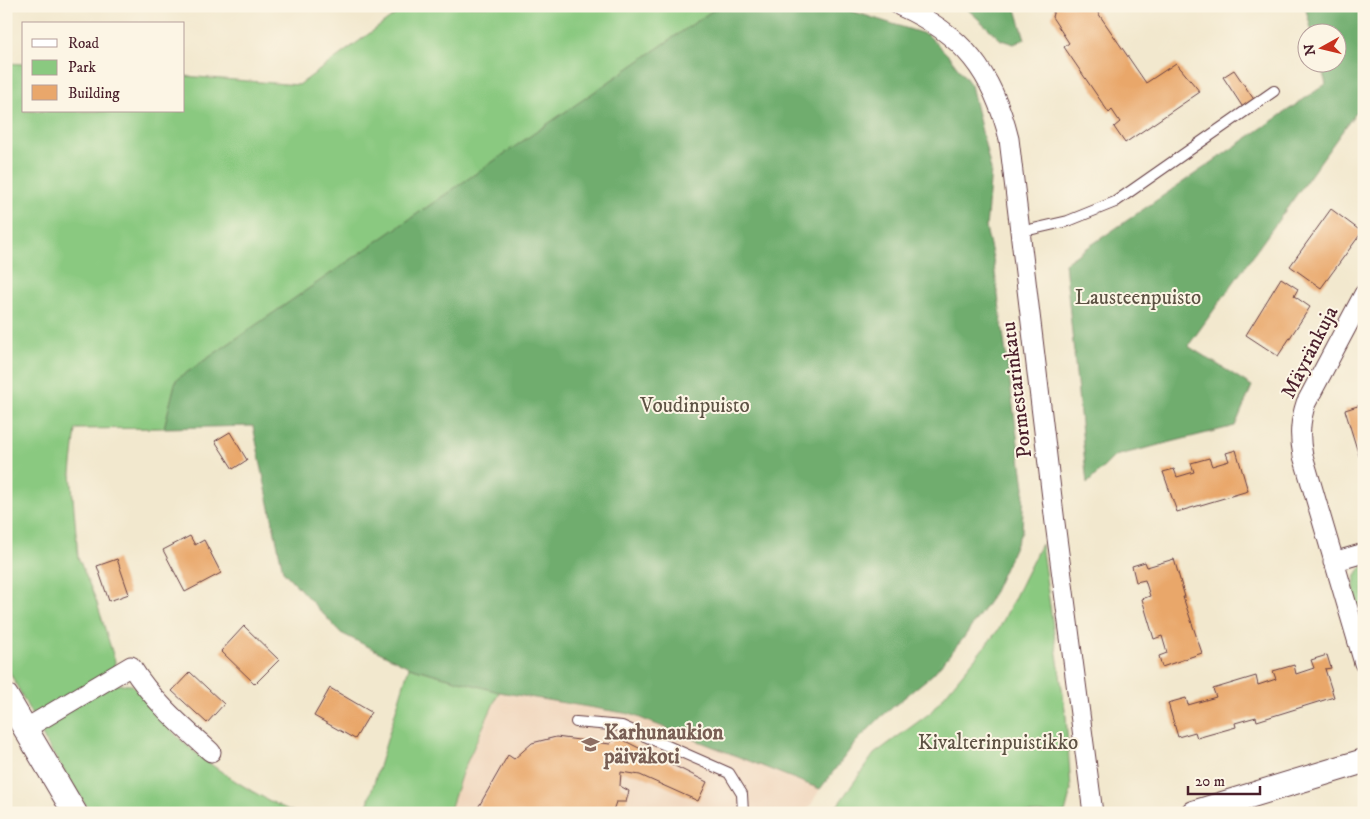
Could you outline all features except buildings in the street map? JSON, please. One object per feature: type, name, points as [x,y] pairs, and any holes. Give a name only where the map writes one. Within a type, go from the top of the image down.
[{"type":"street","name":"Pormestarinkatu","points":[[900,6],[939,26],[971,56],[996,95],[1009,139],[1093,813]]},
{"type":"street","name":"Mäyränkuja","points":[[1364,294],[1306,402],[1301,420],[1300,438],[1303,456],[1333,562],[1364,663]]},
{"type":"street","points":[[1333,562],[1364,553]]},
{"type":"street","points":[[25,729],[131,666],[140,680],[171,716],[211,752]]},
{"type":"street","points":[[6,696],[75,813]]},
{"type":"street","points":[[1193,813],[1364,761]]},
{"type":"lane","points":[[1020,232],[1068,221],[1115,202],[1274,91]]},
{"type":"lane","points":[[576,722],[622,726],[729,773],[742,794],[744,813]]},
{"type":"shaded area","name":"Karhunaukion päiväkoti","points":[[499,692],[630,714],[820,789],[806,813],[449,813],[462,773]]},
{"type":"green space","points":[[407,6],[719,6],[176,380],[164,428],[76,429],[71,473],[78,557],[96,600],[115,661],[112,684],[132,685],[143,695],[172,731],[198,754],[230,778],[296,813],[91,813],[47,744],[6,665],[6,63],[22,64],[22,112],[185,112],[185,76],[299,85]]},
{"type":"green space","name":"Voudinpuisto","points":[[719,6],[835,6],[928,35],[949,56],[971,85],[991,170],[986,228],[993,258],[1024,487],[1022,531],[990,600],[962,640],[933,674],[882,716],[855,743],[820,789],[630,714],[499,692],[409,667],[341,633],[283,571],[253,426],[164,428],[176,380]]},
{"type":"green space","points":[[964,6],[1015,6],[1025,39],[1014,44],[1001,40]]},
{"type":"green space","name":"Lausteenpuisto","points":[[1305,6],[1364,6],[1364,117],[1356,112],[1188,346],[1252,386],[1235,426],[1115,456],[1087,484],[1065,263],[1326,84],[1323,72],[1348,72],[1348,22],[1309,22]]},
{"type":"green space","name":"Kivalterinpuistikko","points":[[1041,544],[1066,716],[1071,790],[1065,813],[832,813],[874,754],[930,713],[999,629]]},
{"type":"green space","points":[[1364,565],[1364,626],[1356,602],[1354,586],[1358,571]]},
{"type":"green space","points":[[409,667],[499,692],[462,773],[449,813],[365,813]]},
{"type":"place","name":"Karhunaukion päiväkoti","points":[[590,744]]}]
